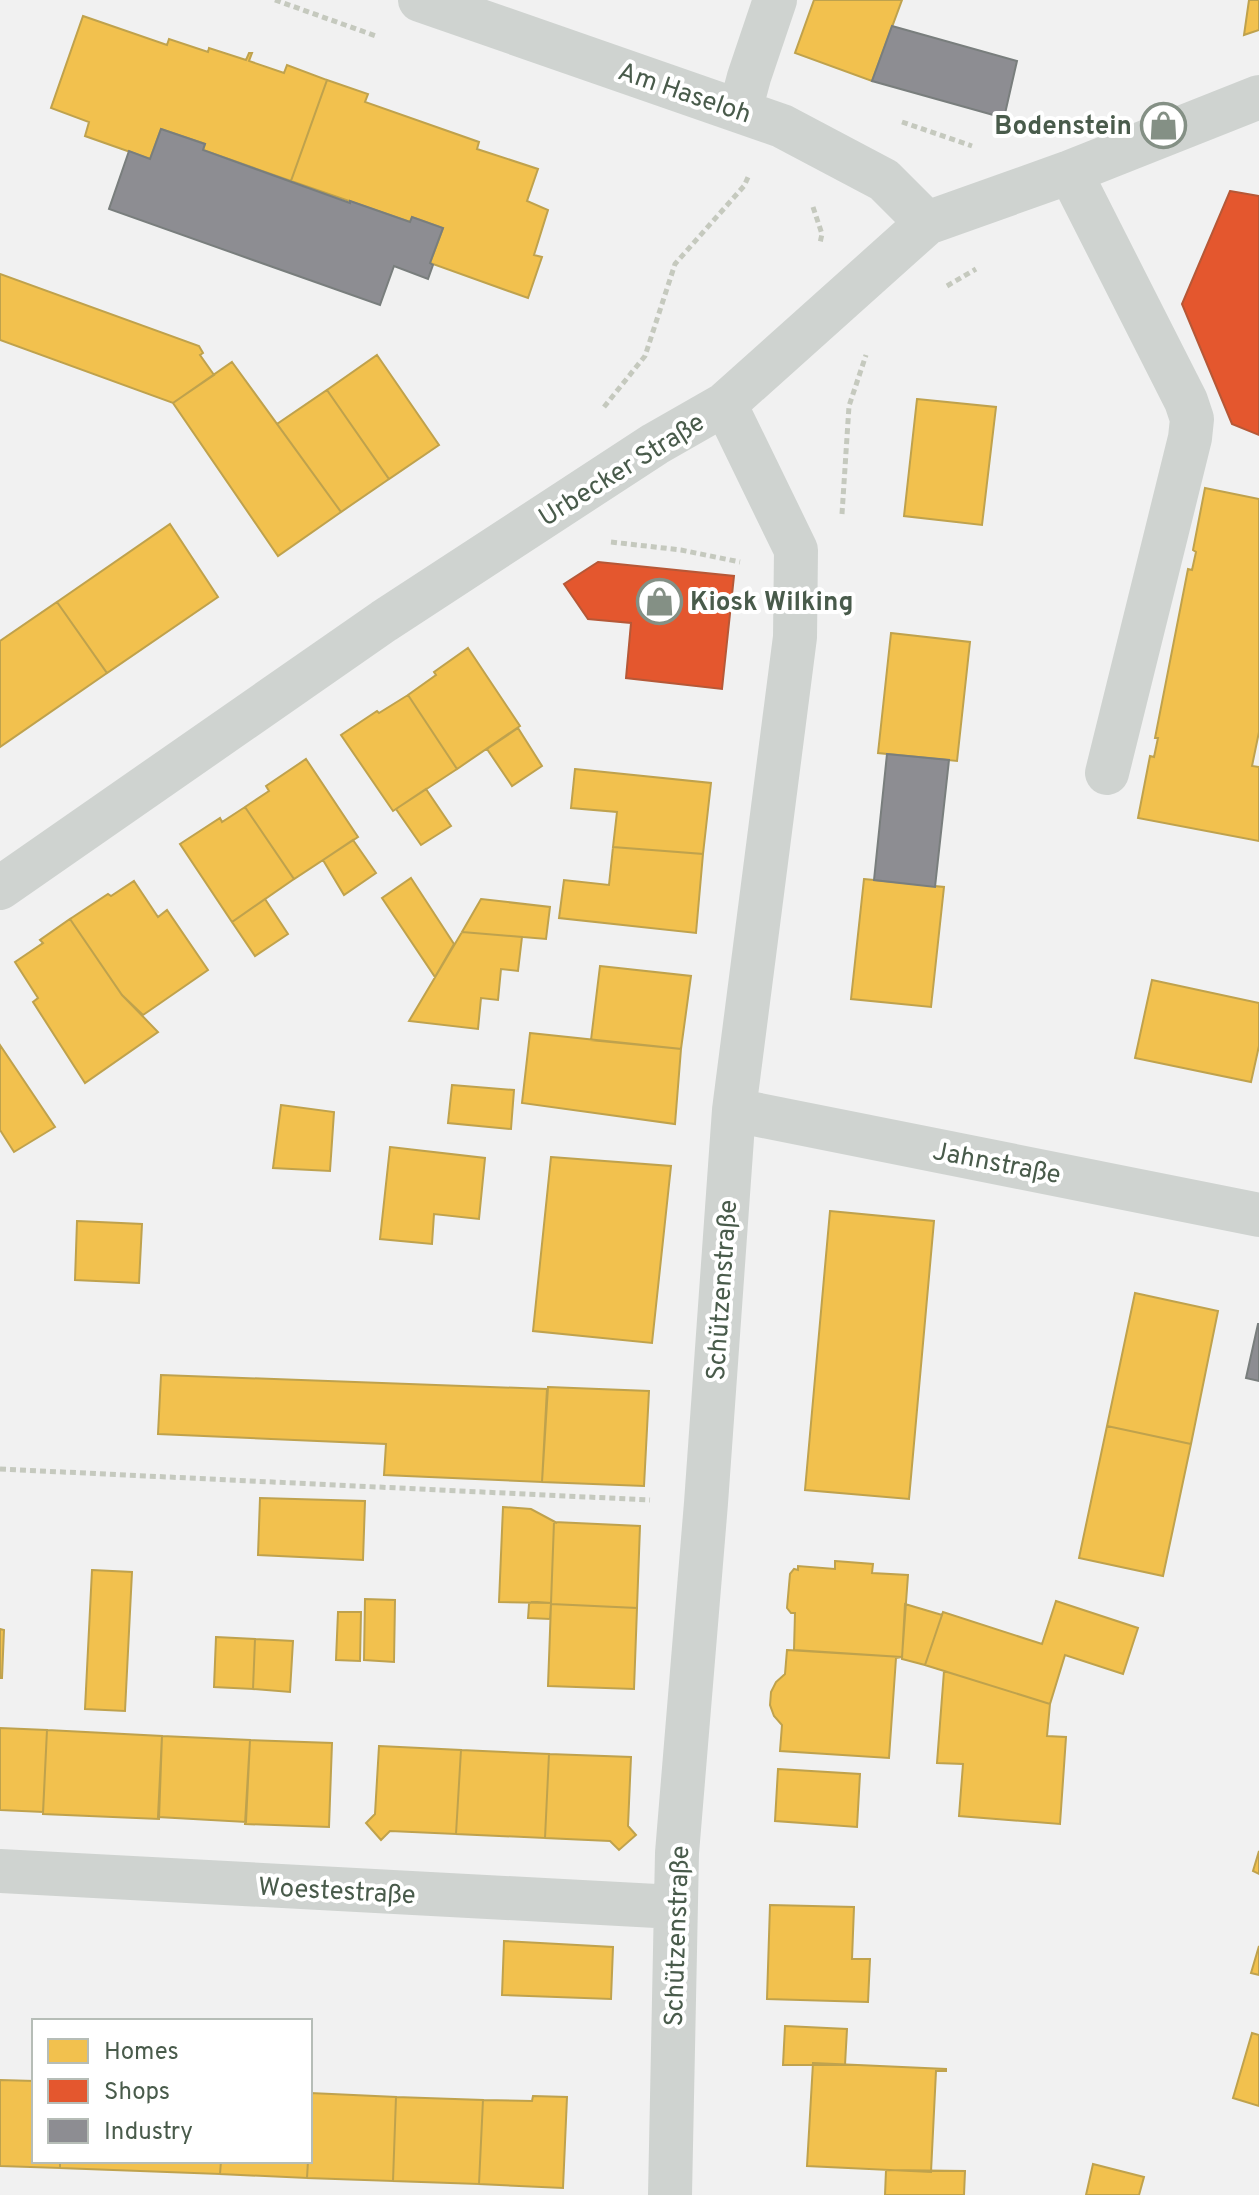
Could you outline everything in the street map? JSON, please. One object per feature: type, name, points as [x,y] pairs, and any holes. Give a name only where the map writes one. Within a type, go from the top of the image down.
[{"type":"street","name":"Am Haseloh","points":[[420,0],[782,126],[884,180],[927,223]]},
{"type":"street","points":[[740,111],[775,0]]},
{"type":"street","name":"Urbecker Straße","points":[[0,888],[384,621],[655,444],[725,404],[927,223],[1070,172],[1259,97]]},
{"type":"street","points":[[1070,172],[1186,401],[1192,419],[1190,438],[1107,773]]},
{"type":"street","name":"Schützenstraße","points":[[670,2195],[677,1853],[734,1110],[795,637],[796,550],[725,404]]},
{"type":"street","name":"Jahnstraße","points":[[734,1110],[1259,1215]]},
{"type":"street","name":"Woestestraße","points":[[0,1871],[675,1907]]},
{"type":"path","points":[[900,121],[973,146]]},
{"type":"path","points":[[812,203],[822,234],[819,246]]},
{"type":"path","points":[[0,1469],[706,1503]]},
{"type":"building: Homes","points":[[814,0],[902,0],[872,81],[795,53]]},
{"type":"building: Homes","points":[[1249,0],[1259,0],[1259,30],[1244,35]]},
{"type":"building: Homes","points":[[83,16],[167,45],[169,39],[246,60],[252,53],[249,61],[284,73],[287,65],[327,80],[291,181],[203,150],[205,144],[161,129],[150,159],[85,136],[89,122],[51,108]]},
{"type":"building: Homes","points":[[327,80],[368,94],[365,102],[479,142],[477,149],[538,169],[527,201],[548,210],[534,255],[542,257],[528,298],[430,263],[443,228],[412,217],[410,222],[291,181]]},
{"type":"building: Homes","points":[[0,274],[199,346],[203,353],[200,355],[214,375],[173,403],[0,340]]},
{"type":"building: Homes","points":[[377,355],[439,445],[389,479],[327,390]]},
{"type":"building: Homes","points":[[232,362],[341,512],[278,556],[173,403]]},
{"type":"building: Homes","points":[[327,390],[389,479],[341,512],[277,424]]},
{"type":"building: Homes","points":[[917,399],[996,407],[982,525],[904,516]]},
{"type":"building: Homes","points":[[1205,488],[1259,499],[1259,732],[1252,766],[1259,767],[1259,841],[1138,818],[1150,756],[1154,757],[1158,738],[1155,738],[1188,569],[1192,570],[1196,552],[1193,550]]},
{"type":"building: Homes","points":[[170,524],[218,597],[107,673],[57,602]]},
{"type":"building: Homes","points":[[57,602],[107,673],[0,747],[0,641]]},
{"type":"building: Homes","points":[[891,633],[970,642],[957,761],[878,753]]},
{"type":"building: Homes","points":[[468,648],[520,726],[457,769],[408,695]]},
{"type":"building: Homes","points":[[408,695],[457,769],[393,811],[341,735]]},
{"type":"building: Homes","points":[[518,728],[542,766],[512,786],[487,749]]},
{"type":"building: Homes","points":[[306,759],[358,837],[294,879],[245,807],[269,791],[266,786]]},
{"type":"building: Homes","points":[[575,769],[711,783],[703,854],[613,847],[617,812],[571,808]]},
{"type":"building: Homes","points":[[426,789],[451,826],[421,845],[396,809]]},
{"type":"building: Homes","points":[[245,807],[294,879],[232,922],[180,844],[220,818],[222,822]]},
{"type":"building: Homes","points":[[353,840],[376,873],[344,895],[323,860]]},
{"type":"building: Homes","points":[[613,847],[703,854],[696,933],[559,918],[564,880],[609,885]]},
{"type":"building: Homes","points":[[411,878],[454,944],[435,977],[382,898]]},
{"type":"building: Homes","points":[[864,879],[944,887],[931,1007],[851,999]]},
{"type":"building: Homes","points":[[134,881],[158,917],[167,910],[208,970],[143,1015],[122,995],[70,919]]},
{"type":"building: Homes","points":[[265,899],[288,934],[255,956],[232,922]]},
{"type":"building: Homes","points":[[481,899],[550,907],[546,939],[462,932]]},
{"type":"building: Homes","points":[[70,919],[122,995],[158,1032],[85,1083],[33,1002],[38,998],[15,962]]},
{"type":"building: Homes","points":[[462,932],[522,937],[518,971],[501,969],[498,1000],[481,998],[478,1029],[409,1021]]},
{"type":"building: Homes","points":[[600,966],[691,976],[681,1049],[591,1040]]},
{"type":"building: Homes","points":[[1152,980],[1259,1003],[1259,1046],[1251,1082],[1135,1058]]},
{"type":"building: Homes","points":[[530,1033],[681,1049],[675,1124],[522,1103]]},
{"type":"building: Homes","points":[[0,1045],[55,1127],[14,1152],[0,1130]]},
{"type":"building: Homes","points":[[452,1085],[514,1090],[511,1129],[448,1123]]},
{"type":"building: Homes","points":[[281,1105],[334,1112],[330,1171],[273,1168]]},
{"type":"building: Homes","points":[[390,1147],[485,1158],[479,1219],[434,1214],[432,1244],[380,1239]]},
{"type":"building: Homes","points":[[551,1157],[671,1166],[652,1343],[533,1331]]},
{"type":"building: Homes","points":[[830,1211],[934,1221],[909,1499],[805,1490]]},
{"type":"building: Homes","points":[[77,1221],[142,1224],[139,1283],[75,1280]]},
{"type":"building: Homes","points":[[1135,1293],[1218,1311],[1191,1444],[1107,1426]]},
{"type":"building: Homes","points":[[161,1375],[547,1389],[542,1482],[384,1475],[386,1444],[158,1434]]},
{"type":"building: Homes","points":[[548,1387],[649,1391],[644,1486],[542,1482]]},
{"type":"building: Homes","points":[[1107,1426],[1191,1444],[1163,1576],[1079,1558]]},
{"type":"building: Homes","points":[[260,1498],[365,1501],[363,1560],[258,1555]]},
{"type":"building: Homes","points":[[503,1507],[531,1509],[557,1523],[554,1522],[551,1603],[499,1602]]},
{"type":"building: Homes","points":[[554,1522],[640,1526],[637,1608],[551,1604]]},
{"type":"building: Homes","points":[[835,1561],[873,1564],[872,1573],[908,1575],[902,1657],[794,1650],[795,1613],[787,1608],[790,1574],[794,1569],[798,1570],[798,1566],[835,1569]]},
{"type":"building: Homes","points":[[92,1570],[132,1572],[125,1711],[85,1709]]},
{"type":"building: Homes","points":[[365,1599],[395,1600],[394,1662],[364,1660]]},
{"type":"building: Homes","points":[[1056,1601],[1138,1628],[1123,1674],[1065,1655],[1050,1704],[925,1665],[943,1612],[1042,1644]]},
{"type":"building: Homes","points":[[551,1603],[550,1619],[528,1618],[529,1604]]},
{"type":"building: Homes","points":[[551,1604],[637,1608],[634,1689],[548,1686]]},
{"type":"building: Homes","points":[[905,1604],[942,1615],[925,1665],[902,1659]]},
{"type":"building: Homes","points":[[338,1612],[361,1612],[360,1661],[336,1660]]},
{"type":"building: Homes","points":[[0,1629],[4,1630],[2,1678],[0,1678]]},
{"type":"building: Homes","points":[[216,1637],[255,1639],[253,1689],[214,1687]]},
{"type":"building: Homes","points":[[255,1639],[293,1641],[290,1692],[253,1689]]},
{"type":"building: Homes","points":[[787,1650],[902,1657],[896,1658],[889,1758],[780,1751],[782,1725],[770,1705],[771,1692],[785,1674]]},
{"type":"building: Homes","points":[[944,1671],[1050,1704],[1047,1736],[1066,1737],[1060,1824],[959,1816],[963,1764],[937,1763]]},
{"type":"building: Homes","points":[[0,1728],[47,1730],[43,1812],[0,1810]]},
{"type":"building: Homes","points":[[47,1730],[162,1736],[159,1819],[43,1814]]},
{"type":"building: Homes","points":[[162,1736],[250,1740],[246,1822],[158,1817]]},
{"type":"building: Homes","points":[[250,1740],[332,1743],[329,1827],[245,1824]]},
{"type":"building: Homes","points":[[379,1746],[461,1750],[456,1834],[390,1831],[381,1840],[366,1823],[375,1814]]},
{"type":"building: Homes","points":[[461,1750],[549,1754],[545,1838],[456,1834]]},
{"type":"building: Homes","points":[[549,1754],[631,1757],[628,1826],[636,1835],[619,1850],[610,1841],[545,1838]]},
{"type":"building: Homes","points":[[778,1769],[860,1774],[857,1827],[775,1821]]},
{"type":"building: Homes","points":[[1259,1851],[1259,1874],[1253,1871]]},
{"type":"building: Homes","points":[[770,1905],[854,1907],[852,1959],[870,1959],[868,2002],[767,1999]]},
{"type":"building: Homes","points":[[504,1941],[613,1947],[611,1999],[502,1995]]},
{"type":"building: Homes","points":[[1259,1946],[1259,1975],[1251,1973]]},
{"type":"building: Homes","points":[[785,2026],[847,2029],[845,2065],[783,2065]]},
{"type":"building: Homes","points":[[1252,2033],[1259,2035],[1259,2106],[1233,2098]]},
{"type":"building: Homes","points":[[813,2063],[946,2069],[936,2071],[931,2172],[807,2166]]},
{"type":"building: Homes","points":[[0,2080],[32,2081],[32,2163],[60,2163],[60,2168],[0,2166]]},
{"type":"building: Homes","points":[[312,2093],[396,2097],[393,2181],[307,2178],[308,2163],[312,2163]]},
{"type":"building: Homes","points":[[533,2096],[567,2097],[563,2188],[479,2184],[483,2100],[532,2101]]},
{"type":"building: Homes","points":[[396,2097],[483,2100],[479,2184],[393,2181]]},
{"type":"building: Homes","points":[[60,2163],[221,2163],[220,2174],[60,2168]]},
{"type":"building: Homes","points":[[221,2163],[308,2163],[307,2178],[220,2174]]},
{"type":"building: Homes","points":[[1093,2164],[1144,2177],[1139,2195],[1086,2195]]},
{"type":"building: Homes","points":[[886,2170],[965,2171],[964,2195],[885,2195]]},
{"type":"building: Shops","points":[[1230,191],[1259,196],[1259,435],[1232,424],[1182,304]]},
{"type":"building: Shops","points":[[598,562],[734,576],[722,689],[626,678],[631,623],[588,619],[564,584]]},
{"type":"building: Industry","points":[[892,26],[1017,61],[1004,118],[872,81]]},
{"type":"building: Industry","points":[[161,129],[205,144],[203,150],[350,203],[410,222],[412,217],[443,228],[430,263],[433,265],[428,279],[394,266],[380,305],[109,209],[129,151],[150,159]]},
{"type":"building: Industry","points":[[887,754],[949,760],[935,887],[874,880]]},
{"type":"building: Industry","points":[[1259,1324],[1259,1381],[1246,1378]]},
{"type":"place","name":"Bodenstein","points":[[1163,125]]},
{"type":"place","name":"Kiosk Wilking","points":[[659,601]]}]
